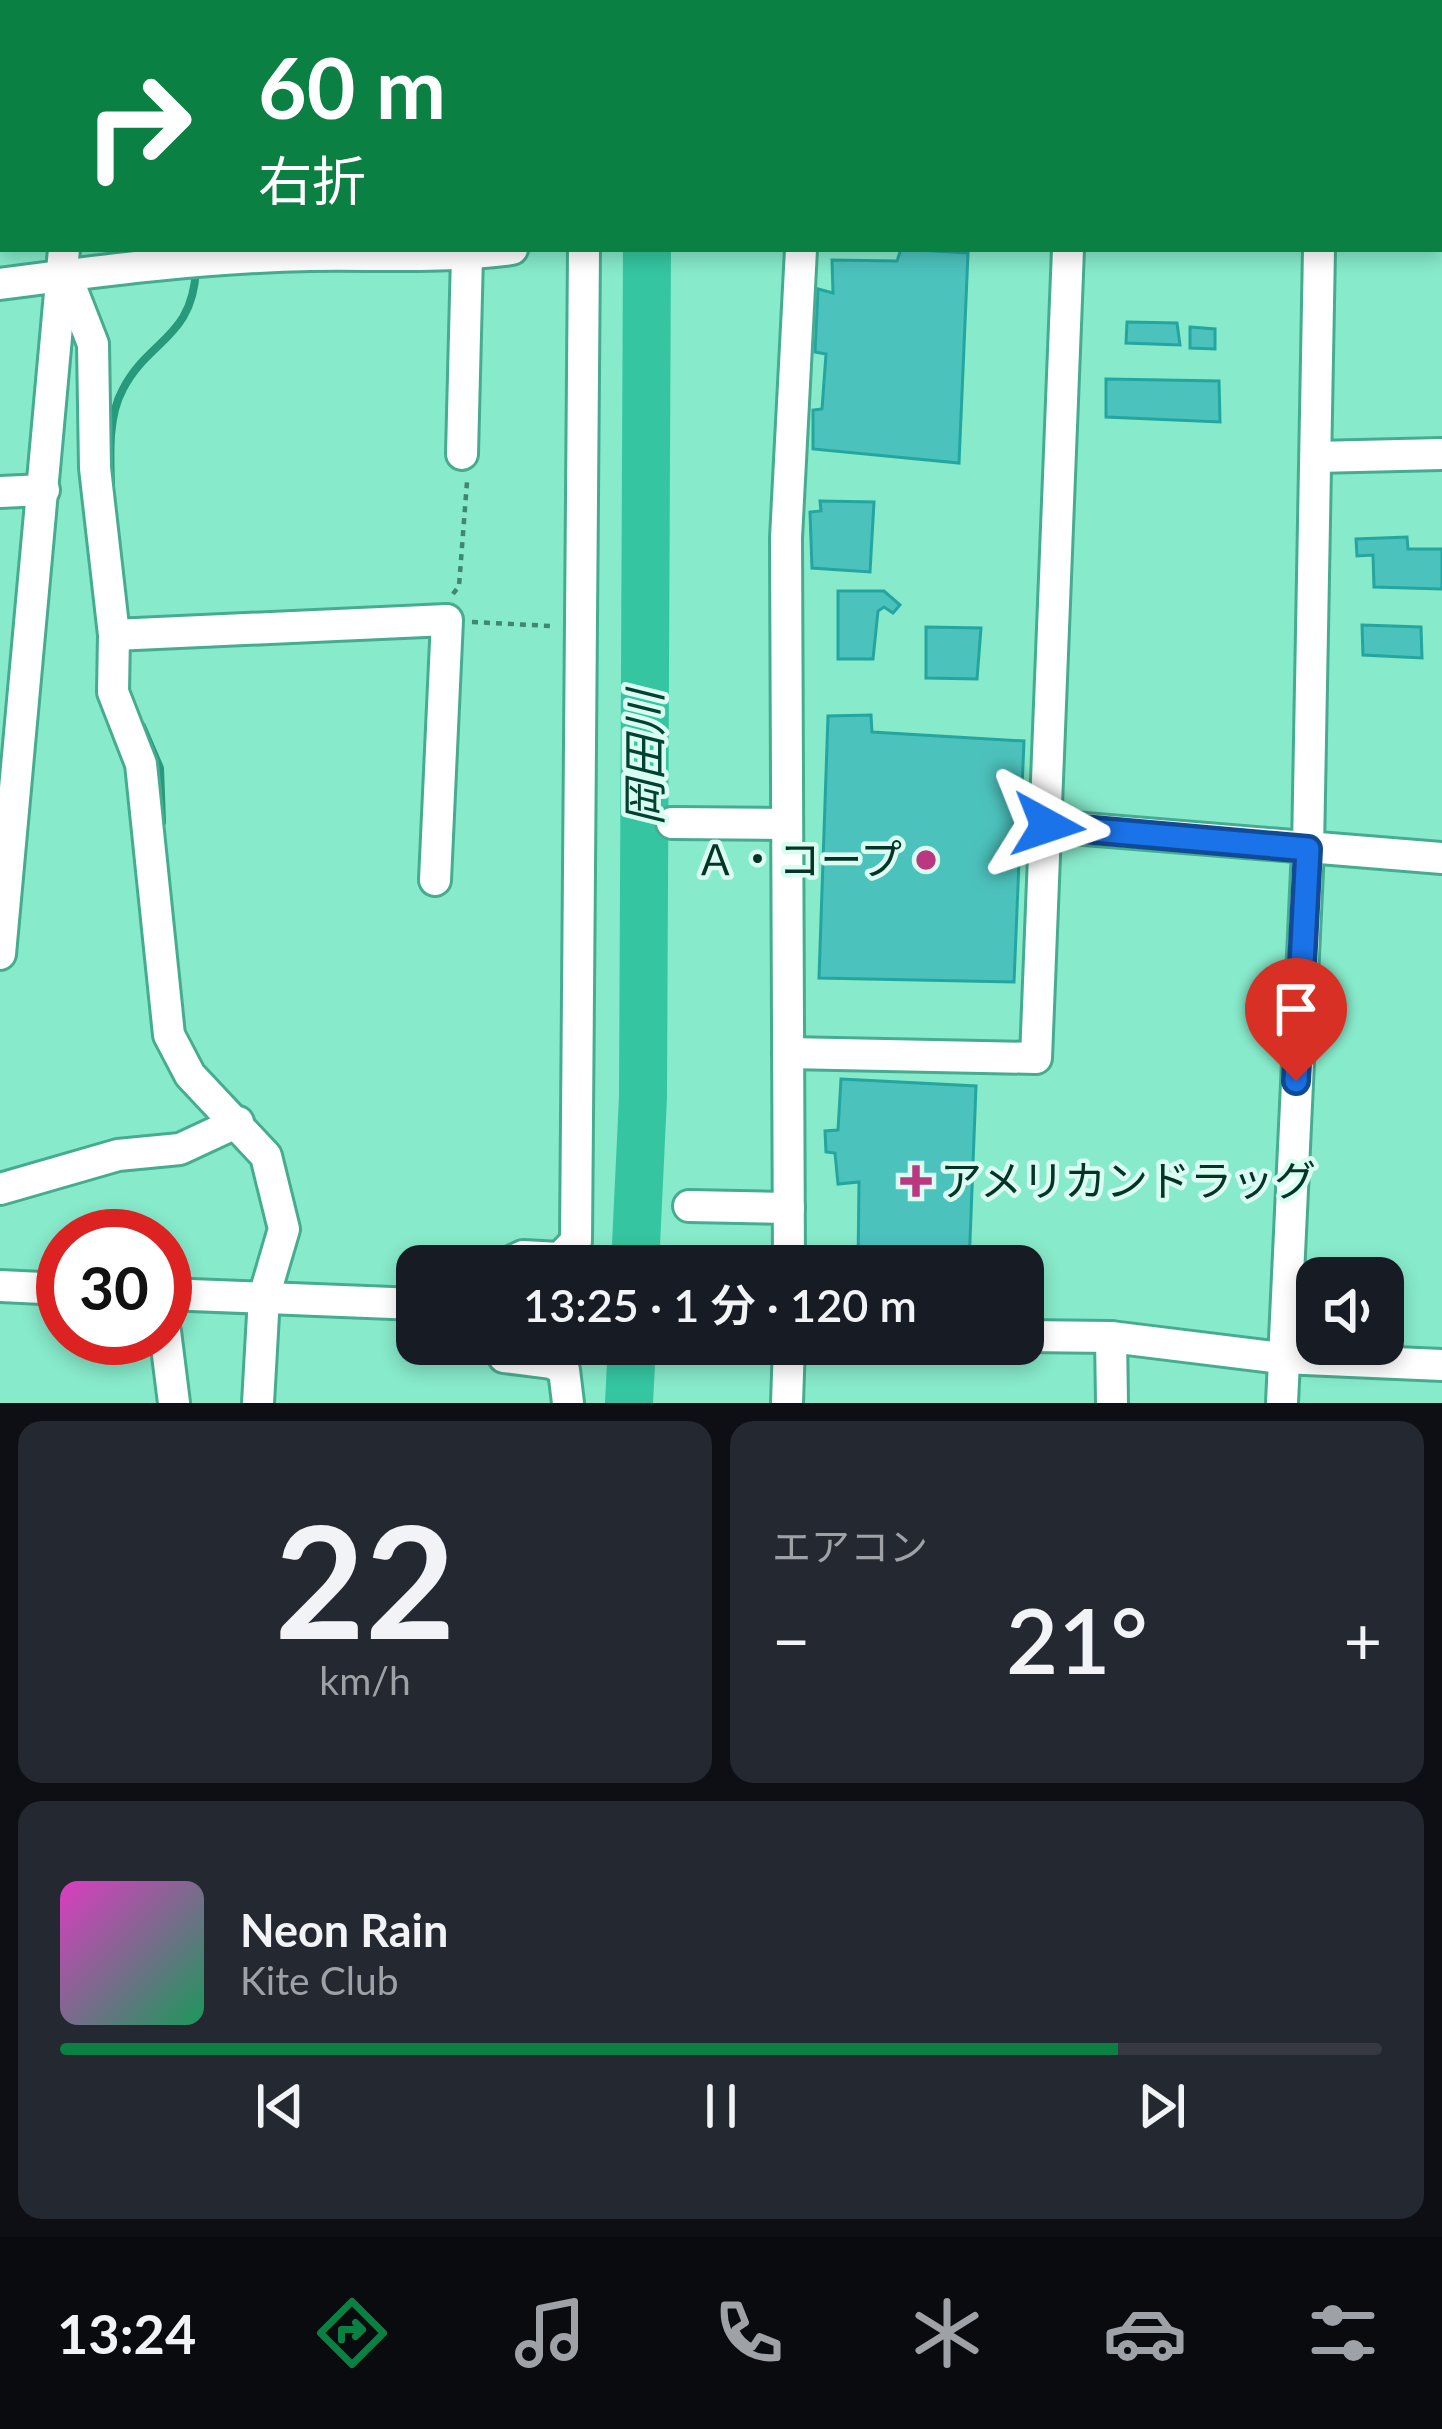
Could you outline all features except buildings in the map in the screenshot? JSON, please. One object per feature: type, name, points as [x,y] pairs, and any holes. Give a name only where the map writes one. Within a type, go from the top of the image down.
[{"type":"street","points":[[0,284],[65,262],[490,252]]},
{"type":"street","points":[[572,1245],[576,1241],[584,252]]},
{"type":"street","points":[[789,1245],[786,538],[800,252]]},
{"type":"street","points":[[788,1053],[1036,1058],[1068,252]]},
{"type":"street","points":[[1282,1403],[1308,849],[1319,252]]},
{"type":"street","points":[[462,454],[467,255]]},
{"type":"street","points":[[0,953],[65,262]]},
{"type":"street","points":[[65,262],[93,344],[94,468],[114,635],[113,692],[140,764],[169,1035],[190,1075],[266,1156],[284,1229],[264,1298],[258,1403]]},
{"type":"street","points":[[1316,458],[1442,454]]},
{"type":"street","points":[[0,491],[44,490]]},
{"type":"street","points":[[114,635],[447,620],[435,880]]},
{"type":"street","points":[[672,823],[786,824]]},
{"type":"street","points":[[1048,826],[1442,858]]},
{"type":"street","points":[[0,1189],[118,1155],[180,1150],[238,1122]]},
{"type":"street","points":[[689,1206],[789,1208]]},
{"type":"street","points":[[0,1286],[36,1288]]},
{"type":"street","points":[[192,1295],[396,1303]]},
{"type":"street","points":[[1044,1336],[1111,1337],[1282,1358],[1442,1366]]},
{"type":"street","points":[[1111,1337],[1112,1403]]},
{"type":"street","points":[[169,1365],[174,1403]]},
{"type":"street","points":[[555,1365],[564,1370],[568,1403]]},
{"type":"street","points":[[787,1403],[788,1365]]},
{"type":"path","points":[[462,454],[468,464],[459,586],[449,599],[447,620],[580,628]]},
{"type":"waterway","name":"岡田川","points":[[636,1245],[643,1097],[647,252]]},
{"type":"waterway","points":[[111,484],[111,435],[118,400],[133,372],[187,310],[196,269]]},
{"type":"waterway","points":[[142,726],[160,768],[162,822]]},
{"type":"waterway","name":"岡田川","points":[[629,1403],[631,1365]]},
{"type":"place","name":"Ａ・コープ","points":[[926,860]]},
{"type":"place","name":"アメリカンドラッグ","points":[[916,1181]]},
{"type":"route","points":[[1048,826],[1308,849],[1296,1081]]}]
